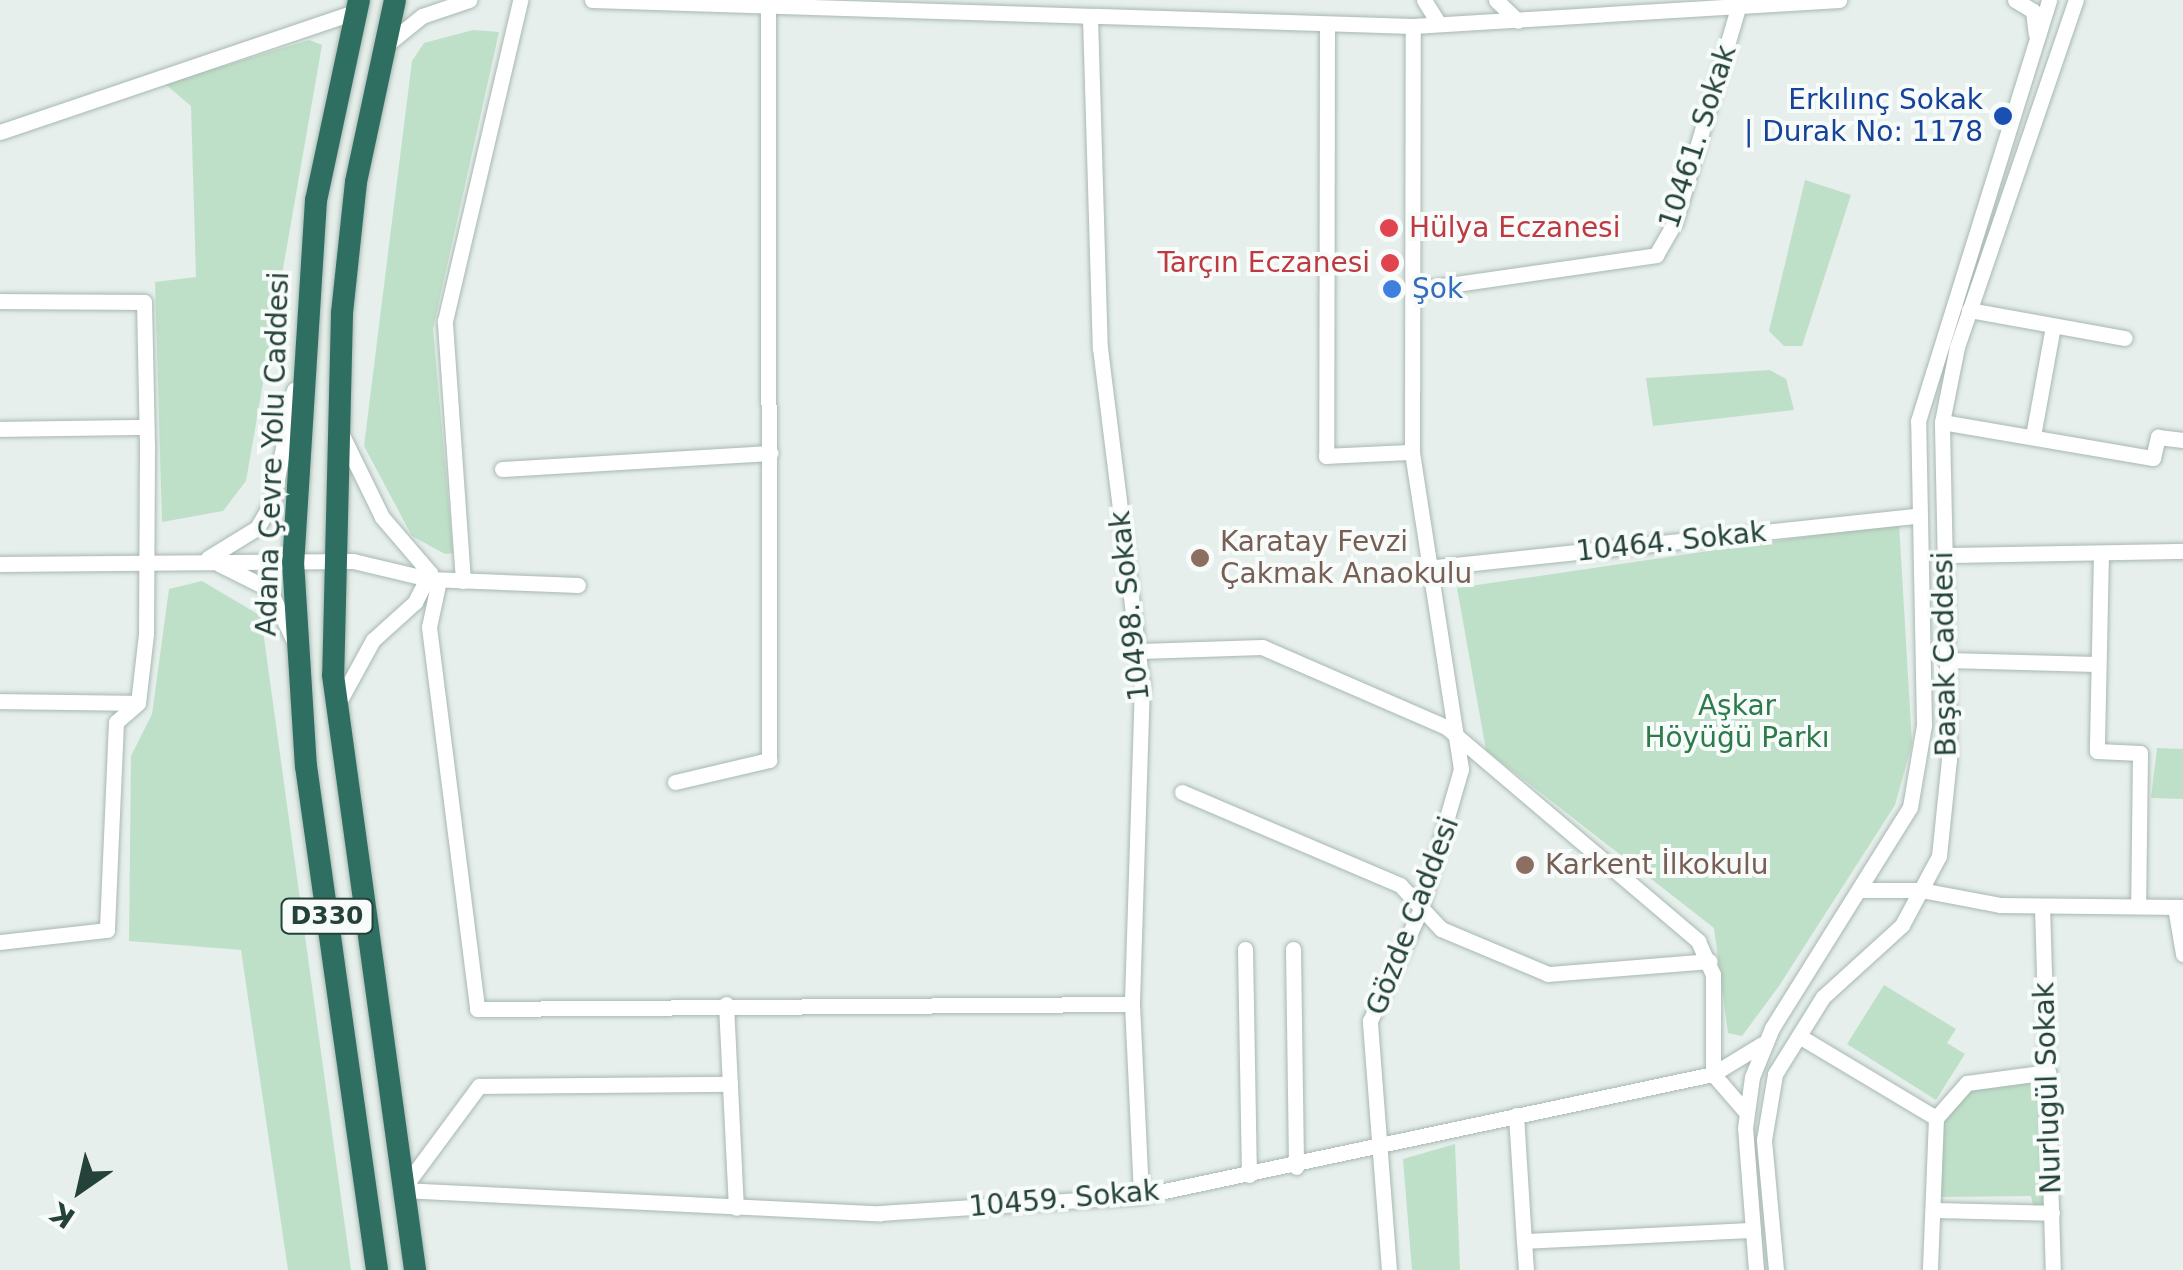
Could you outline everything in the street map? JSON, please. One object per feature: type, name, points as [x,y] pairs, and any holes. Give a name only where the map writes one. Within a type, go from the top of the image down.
[{"type":"highway","name":"D330","points":[[395,0],[356,182],[334,420],[331,562],[337,706],[416,1270]]},
{"type":"highway","name":"Adana Çevre Yolu Caddesi","points":[[357,6],[316,200],[302,336],[293,561],[294,642],[377,1270]]},
{"type":"street","points":[[382,49],[422,16],[469,0]]},
{"type":"street","points":[[463,580],[445,320],[520,0]]},
{"type":"street","points":[[592,0],[768,6],[850,4],[1326,26],[1518,21],[1666,5],[1738,11],[1839,0]]},
{"type":"street","points":[[1186,18],[1190,0]]},
{"type":"street","points":[[1424,0],[1439,24]]},
{"type":"street","points":[[1496,0],[1518,21]]},
{"type":"street","points":[[2015,0],[2033,12],[2038,43]]},
{"type":"street","name":"Başak Caddesi","points":[[1756,1270],[1745,1112],[1762,1044],[1910,807],[1924,725],[1916,516],[1918,421],[1938,336],[2038,43],[2049,0]]},
{"type":"street","name":"Başak Caddesi","points":[[1776,1270],[1764,1140],[1775,1074],[1823,997],[1902,925],[1939,856],[1946,660],[1942,422],[1969,310],[2076,0]]},
{"type":"street","points":[[0,132],[357,6]]},
{"type":"street","points":[[675,782],[769,760],[768,6]]},
{"type":"street","name":"10461. Sokak","points":[[1414,290],[1656,255],[1738,11]]},
{"type":"street","name":"10498. Sokak","points":[[1090,17],[1100,348],[1140,651],[1132,1004],[1141,1196]]},
{"type":"street","points":[[1326,26],[1326,456],[1412,452]]},
{"type":"street","name":"Gözde Caddesi","points":[[1389,1270],[1370,1021],[1420,911],[1456,806],[1460,739],[1427,568],[1412,452],[1413,26]]},
{"type":"street","points":[[0,300],[144,302],[146,427],[146,560],[138,702],[116,722],[107,930],[0,942]]},
{"type":"street","points":[[1969,310],[2125,338]]},
{"type":"street","points":[[2034,436],[2053,326]]},
{"type":"street","points":[[205,560],[257,528],[273,500],[302,336]]},
{"type":"street","points":[[334,420],[382,517],[434,579],[429,627],[477,1010],[726,1004],[1132,1004]]},
{"type":"street","points":[[1942,422],[2153,458],[2158,437],[2183,440]]},
{"type":"street","points":[[0,429],[146,427]]},
{"type":"street","points":[[502,470],[771,453]]},
{"type":"street","name":"10464. Sokak","points":[[1427,568],[1916,516]]},
{"type":"street","points":[[1944,555],[2183,551]]},
{"type":"street","points":[[2101,553],[2097,751],[2140,753],[2138,906]]},
{"type":"street","points":[[0,564],[146,560],[331,562],[434,579],[578,585]]},
{"type":"street","points":[[205,560],[269,589],[294,642]]},
{"type":"street","points":[[337,706],[372,640],[434,579]]},
{"type":"street","points":[[1140,651],[1262,647],[1460,739],[1676,918],[1710,961],[1713,1074],[1745,1112]]},
{"type":"street","points":[[1946,660],[2098,664]]},
{"type":"street","points":[[0,701],[138,702]]},
{"type":"street","points":[[1182,792],[1400,885],[1420,911],[1441,929],[1562,978],[1710,961]]},
{"type":"street","points":[[1859,890],[1921,890],[2042,906],[2179,907],[2183,954]]},
{"type":"street","name":"Nurlugül Sokak","points":[[2042,906],[2053,1270]]},
{"type":"street","points":[[1245,948],[1249,1176]]},
{"type":"street","points":[[1293,949],[1296,1168]]},
{"type":"street","points":[[726,1004],[736,1208]]},
{"type":"street","points":[[1799,1036],[1936,1118]]},
{"type":"street","name":"10459. Sokak","points":[[402,1190],[880,1213],[1141,1196],[1296,1168],[1713,1074],[1762,1044]]},
{"type":"street","points":[[1930,1270],[1936,1118],[1966,1083],[2048,1072]]},
{"type":"street","points":[[402,1190],[479,1086],[730,1084]]},
{"type":"street","points":[[1516,1116],[1526,1270]]},
{"type":"street","points":[[1933,1210],[2052,1213]]},
{"type":"street","points":[[1524,1241],[1752,1230]]},
{"type":"green space","points":[[473,30],[499,32],[433,329],[453,553],[445,554],[412,536],[364,446],[412,61],[424,43]]},
{"type":"green space","points":[[309,40],[322,45],[246,481],[223,511],[162,522],[155,282],[196,277],[191,106],[165,84]]},
{"type":"green space","points":[[1805,180],[1851,195],[1802,346],[1784,346],[1769,331]]},
{"type":"green space","points":[[1770,370],[1786,379],[1794,410],[1653,426],[1646,378]]},
{"type":"green space","name":"Aşkar Höyüğü Parkı","points":[[1899,523],[1912,744],[1895,805],[1779,986],[1742,1036],[1728,1033],[1714,928],[1486,750],[1457,588]]},
{"type":"green space","points":[[202,581],[261,616],[351,1270],[288,1270],[241,950],[129,941],[131,756],[152,714],[169,589]]},
{"type":"green space","points":[[2157,748],[2183,749],[2183,799],[2151,798]]},
{"type":"green space","points":[[1884,985],[1956,1029],[1947,1043],[1965,1054],[1936,1100],[1847,1044]]},
{"type":"green space","points":[[2042,1080],[2046,1206],[2034,1209],[2031,1196],[1940,1197],[1942,1122],[1967,1088]]},
{"type":"green space","points":[[1455,1144],[1460,1270],[1412,1270],[1403,1159]]},
{"type":"place","name":"Erkılınç Sokak | Durak No: 1178","points":[[2003,116]]},
{"type":"place","name":"Hülya Eczanesi","points":[[1389,228]]},
{"type":"place","name":"Tarçın Eczanesi","points":[[1390,263]]},
{"type":"place","name":"Şok","points":[[1392,289]]},
{"type":"place","name":"Karatay Fevzi Çakmak Anaokulu","points":[[1200,558]]},
{"type":"place","name":"Karkent İlkokulu","points":[[1525,865]]}]
